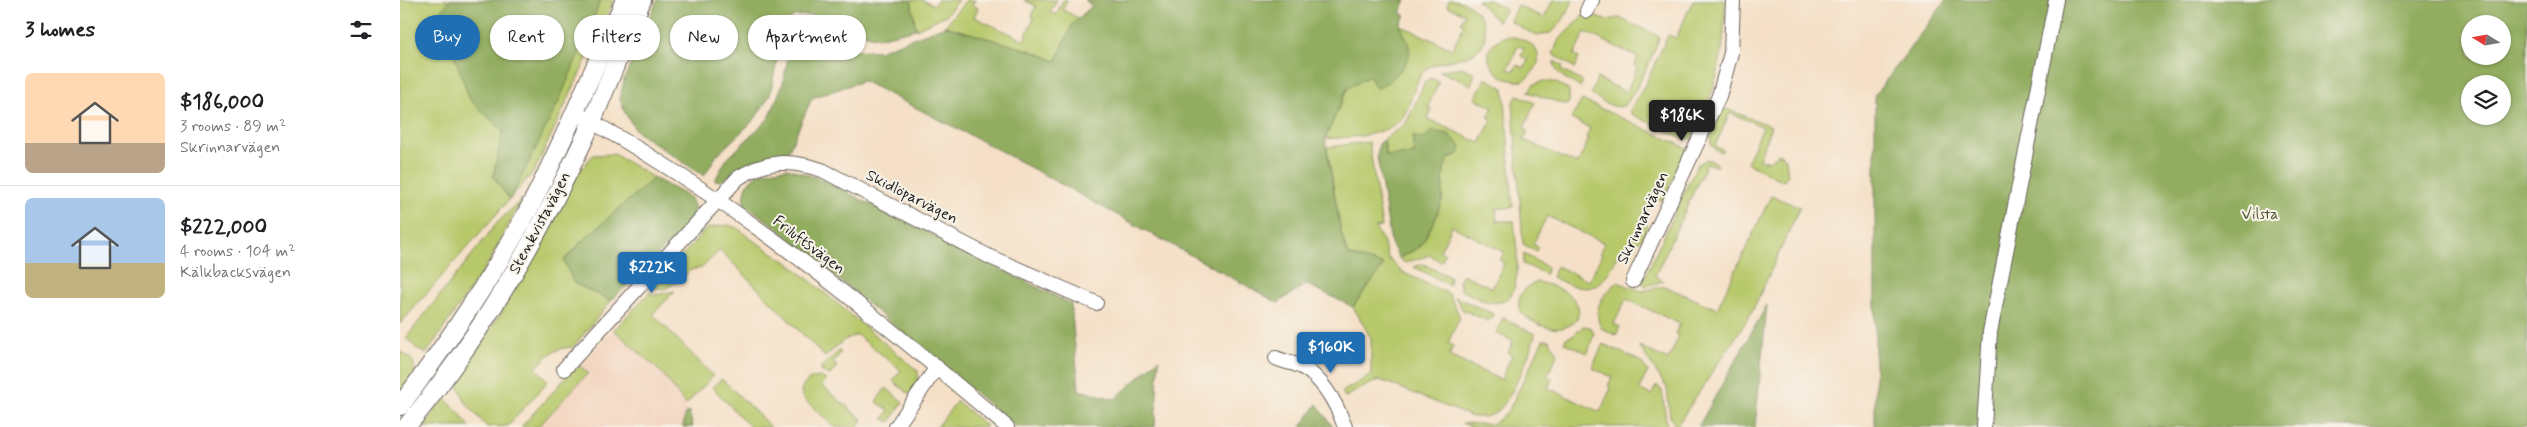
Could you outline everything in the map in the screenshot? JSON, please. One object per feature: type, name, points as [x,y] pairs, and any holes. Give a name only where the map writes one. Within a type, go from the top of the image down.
[{"type":"main road","name":"Stenkvistavägen","points":[[400,406],[434,361],[487,283],[533,202],[625,0]]},
{"type":"main road","name":"Stenkvistavägen","points":[[406,427],[448,372],[511,277],[547,212],[592,121],[642,0]]},
{"type":"street","name":"Skrinnarvägen","points":[[1633,280],[1719,96],[1731,53],[1733,0]]},
{"type":"street","points":[[1984,427],[1990,332],[2056,0]]},
{"type":"street","name":"Friluftsvägen","points":[[574,112],[592,121],[719,201],[788,250],[937,367],[1007,427]]},
{"type":"street","name":"Skidlöparvägen","points":[[564,368],[585,343],[719,201],[738,178],[753,169],[785,161],[801,162],[822,170],[990,257],[1096,302]]},
{"type":"street","points":[[1276,358],[1302,367],[1314,377],[1327,391],[1345,427]]},
{"type":"street","points":[[896,427],[937,367]]},
{"type":"shaded area","points":[[614,330],[662,373],[686,405],[683,427],[538,427],[588,373],[580,366]]},
{"type":"green space","points":[[400,0],[614,0],[607,15],[574,15],[574,60],[586,60],[535,170],[400,324]]},
{"type":"green space","points":[[450,0],[601,0],[595,15],[574,15],[574,60],[576,60],[559,101],[510,200],[493,176],[503,131],[470,100],[456,60],[480,60],[480,15],[440,15],[439,13]]},
{"type":"green space","points":[[657,0],[911,0],[916,29],[878,38],[866,35],[866,15],[748,15],[748,60],[777,60],[770,95],[755,119],[717,155],[704,176],[637,132],[625,113],[620,99],[624,80],[632,60],[660,60],[660,15],[651,15]]},
{"type":"green space","points":[[911,0],[923,0],[934,5],[937,0],[958,0],[946,15],[916,29]]},
{"type":"green space","points":[[966,0],[975,0],[972,5],[978,8],[974,17],[1024,40],[1034,18],[1031,16],[1036,6],[1024,0],[1057,0],[1050,12],[1056,15],[1063,0],[1067,0],[1063,10],[1078,18],[1056,61],[1032,51],[945,26]]},
{"type":"green space","points":[[1085,0],[1406,0],[1400,13],[1405,15],[1400,25],[1409,47],[1409,54],[1404,66],[1394,77],[1377,89],[1369,76],[1347,89],[1325,139],[1341,233],[1348,255],[1384,265],[1353,307],[1306,284],[1278,303],[993,147],[863,81],[812,98],[789,150],[749,162],[721,181],[715,180],[726,160],[769,118],[783,83],[787,60],[866,60],[866,50],[879,51],[945,26],[1032,51],[1056,61],[1073,23],[1092,6]]},
{"type":"green space","points":[[1449,0],[1459,1],[1468,5],[1480,17],[1485,32],[1484,42],[1479,49],[1461,58],[1432,66],[1425,70],[1420,76],[1409,106],[1396,124],[1371,134],[1325,139],[1347,89],[1369,76],[1377,88],[1409,48],[1400,25],[1452,49],[1464,25],[1461,23],[1465,14],[1447,6]]},
{"type":"green space","points":[[1477,0],[1489,0],[1506,9],[1498,22]]},
{"type":"green space","points":[[1553,0],[1573,0],[1556,28],[1545,35],[1535,34],[1510,21],[1517,5],[1544,18]]},
{"type":"green space","points":[[1693,0],[1725,0],[1725,19],[1718,72],[1707,106],[1691,139],[1682,138],[1631,114],[1630,110],[1645,85],[1668,35],[1676,38]]},
{"type":"green space","name":"Vilsta","points":[[1946,0],[2527,0],[2527,427],[1875,427],[1875,95]]},
{"type":"green space","points":[[1585,13],[1605,20],[1619,18],[1659,36],[1644,73],[1632,95],[1623,106],[1615,107],[1591,94],[1597,78],[1626,92],[1637,68],[1634,66],[1638,57],[1585,32],[1574,55],[1579,58],[1575,68],[1553,54],[1558,41]]},
{"type":"green space","points":[[1507,36],[1527,41],[1533,46],[1537,52],[1537,66],[1523,81],[1502,77],[1495,71],[1490,63],[1489,55],[1490,48],[1496,41]],"holes":[[[1518,46],[1524,48],[1521,56],[1528,60],[1524,68],[1517,65],[1514,71],[1508,69]]]},
{"type":"green space","points":[[1554,61],[1563,66],[1561,70],[1583,82],[1580,87],[1567,80],[1556,70]]},
{"type":"green space","points":[[1462,67],[1475,73],[1471,85],[1439,71]]},
{"type":"green space","points":[[1431,78],[1439,82],[1428,107],[1432,109],[1428,119],[1480,143],[1492,119],[1488,117],[1493,107],[1475,99],[1485,78],[1504,88],[1513,207],[1496,209],[1497,221],[1514,221],[1517,272],[1515,285],[1510,296],[1502,302],[1490,302],[1479,299],[1461,290],[1459,282],[1463,274],[1492,288],[1504,263],[1500,261],[1504,252],[1452,226],[1440,251],[1445,254],[1441,262],[1430,255],[1405,263],[1399,258],[1420,247],[1435,220],[1442,200],[1444,168],[1449,158],[1459,154],[1386,156],[1384,139],[1406,123],[1425,82]]},
{"type":"green space","points":[[1543,81],[1557,83],[1569,91],[1569,102],[1567,105],[1528,92],[1533,85]]},
{"type":"green space","points":[[1518,95],[1535,103],[1524,128],[1528,130],[1524,140],[1577,164],[1589,139],[1586,138],[1590,128],[1571,119],[1582,100],[1687,148],[1663,201],[1653,197],[1641,223],[1648,226],[1641,240],[1621,249],[1608,273],[1595,286],[1587,288],[1578,287],[1552,277],[1557,266],[1589,281],[1602,254],[1600,253],[1604,243],[1547,216],[1533,244],[1538,247],[1536,251],[1523,244],[1513,102]]},
{"type":"green space","points":[[1727,109],[1771,126],[1759,160],[1769,161],[1779,153],[1786,159],[1788,175],[1783,181],[1747,163],[1763,127],[1730,113],[1715,146],[1723,150],[1721,152],[1715,149],[1711,144],[1711,134],[1722,110]]},
{"type":"green space","points":[[1431,131],[1449,134],[1461,147],[1459,154],[1449,158],[1444,168],[1442,200],[1435,220],[1420,247],[1399,258],[1391,243],[1377,156],[1379,144],[1384,139],[1386,156],[1414,154],[1412,136],[1423,139]]},
{"type":"green space","points":[[572,141],[577,143],[514,260],[441,370],[438,368]]},
{"type":"green space","points":[[1369,142],[1382,227],[1375,228],[1383,241],[1388,258],[1402,272],[1449,294],[1460,317],[1448,343],[1453,346],[1449,356],[1501,380],[1512,355],[1508,353],[1513,341],[1496,333],[1503,318],[1535,334],[1515,386],[1503,405],[1492,415],[1472,417],[1378,380],[1345,397],[1342,392],[1371,375],[1371,338],[1353,307],[1383,265],[1348,256],[1341,233],[1327,147]]},
{"type":"green space","points":[[614,154],[654,178],[582,241],[564,260],[574,283],[611,301],[573,347],[552,353],[536,368],[548,381],[508,426],[487,427],[466,403],[456,382],[526,272],[579,173],[593,155]]},
{"type":"green space","points":[[1707,159],[1716,163],[1717,167],[1707,163],[1655,276],[1664,281],[1646,286],[1642,283],[1697,165]]},
{"type":"green space","points":[[788,168],[820,179],[1071,304],[1079,390],[1115,399],[1159,359],[1155,427],[1016,427],[772,224],[744,204],[747,186],[751,180],[762,173]]},
{"type":"green space","points":[[654,178],[691,198],[696,211],[692,221],[611,301],[574,283],[564,261],[582,241]]},
{"type":"green space","points":[[1771,196],[1800,207],[1751,314],[1676,427],[1670,417],[1667,388],[1639,346],[1668,360],[1679,336],[1675,333],[1680,324],[1626,299],[1614,324],[1620,327],[1616,335],[1601,328],[1598,321],[1600,303],[1617,282],[1642,291],[1664,286],[1717,309]]},
{"type":"green space","points":[[522,199],[489,262],[426,354],[416,348],[406,338],[498,222]]},
{"type":"green space","points":[[728,225],[738,228],[748,237],[790,264],[918,371],[918,383],[909,394],[893,381],[901,370],[857,335],[844,340],[825,357],[720,250],[702,268],[690,270],[679,281],[665,289],[653,288],[707,228]]},
{"type":"green space","points":[[1524,254],[1547,267],[1546,274],[1523,264]]},
{"type":"green space","points":[[1423,264],[1450,277],[1449,285],[1414,267]]},
{"type":"green space","points":[[1537,282],[1560,289],[1574,299],[1579,310],[1576,320],[1568,326],[1555,328],[1538,324],[1520,312],[1519,301],[1522,293]]},
{"type":"green space","points":[[675,291],[653,314],[713,376],[686,405],[662,373],[614,330],[649,293],[655,295]]},
{"type":"green space","points":[[1455,297],[1494,314],[1488,321],[1463,310]]},
{"type":"green space","points":[[1767,305],[1755,427],[1698,427]]},
{"type":"green space","points":[[1583,326],[1590,327],[1594,333],[1588,353],[1564,343],[1566,338],[1574,335]]},
{"type":"green space","points":[[1543,340],[1549,340],[1558,353],[1547,377],[1552,379],[1548,388],[1600,412],[1611,388],[1608,386],[1612,377],[1592,368],[1603,344],[1640,361],[1648,371],[1639,389],[1651,395],[1657,385],[1662,391],[1667,427],[1471,427],[1462,423],[1494,424],[1509,410]]},
{"type":"green space","points":[[400,351],[412,361],[414,371],[400,394]]},
{"type":"green space","points":[[839,351],[841,352],[833,363],[837,366],[830,375],[821,371],[821,367]]},
{"type":"green space","points":[[580,366],[588,373],[538,427],[521,427],[569,374]]},
{"type":"green space","points":[[820,377],[826,380],[822,386],[863,420],[858,427],[834,427],[802,397],[801,390],[806,382]]},
{"type":"green space","points":[[722,379],[771,427],[750,427],[712,387]]},
{"type":"green space","points":[[886,388],[903,402],[890,422],[883,419],[889,411],[876,401]]},
{"type":"green space","points":[[444,398],[458,411],[470,427],[424,427]]},
{"type":"green space","points":[[957,401],[987,427],[937,427]]},
{"type":"green space","points":[[1317,404],[1333,427],[1301,427]]},
{"type":"green space","points":[[689,412],[693,427],[683,427],[685,413]]}]
